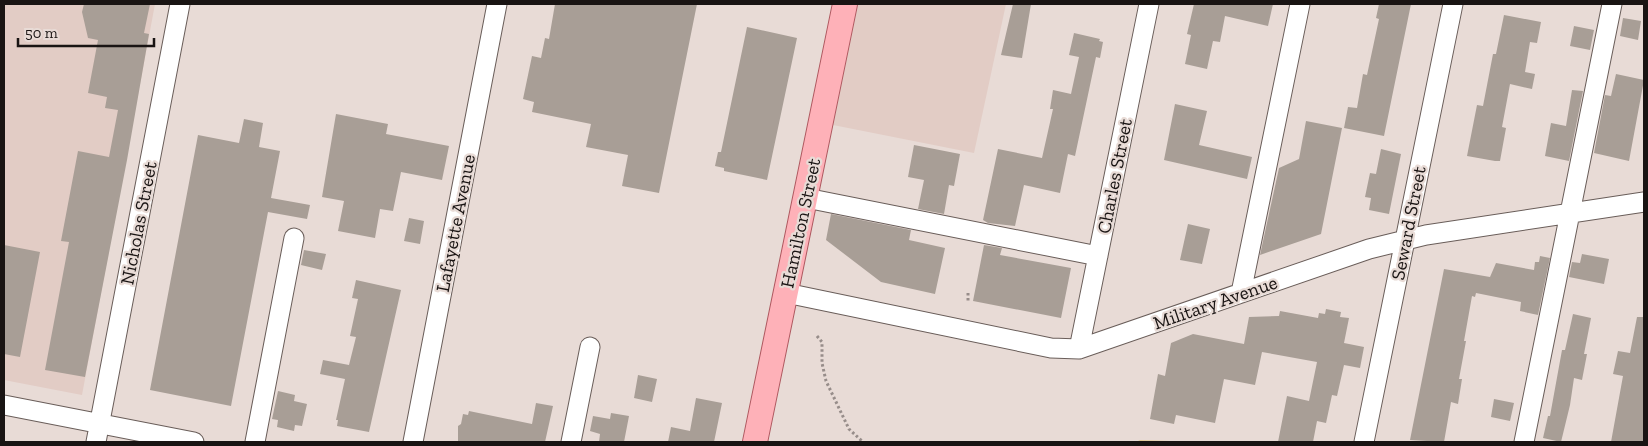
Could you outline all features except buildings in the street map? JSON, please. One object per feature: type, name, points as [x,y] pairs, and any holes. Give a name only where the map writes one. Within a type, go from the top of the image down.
[{"type":"main road","name":"Hamilton Street","points":[[755,442],[845,4]]},
{"type":"street","name":"Nicholas Street","points":[[96,442],[180,4]]},
{"type":"street","name":"Lafayette Avenue","points":[[413,442],[497,4]]},
{"type":"street","name":"Charles Street","points":[[1079,349],[1149,4]]},
{"type":"street","points":[[1241,293],[1300,4]]},
{"type":"street","name":"Seward Street","points":[[1364,442],[1453,4]]},
{"type":"street","points":[[1524,442],[1612,4]]},
{"type":"street","points":[[806,198],[1098,256]]},
{"type":"street","name":"Military Avenue","points":[[786,293],[1051,348],[1079,349],[1369,249],[1405,240],[1644,202]]},
{"type":"street","points":[[255,442],[294,238]]},
{"type":"street","points":[[571,442],[590,347]]},
{"type":"street","points":[[4,405],[194,442]]},
{"type":"path","points":[[968,293],[968,302]]},
{"type":"path","points":[[817,336],[822,342],[822,363],[826,381],[848,429],[863,442]]},
{"type":"shaded area","points":[[4,4],[155,4],[82,395],[4,380]]},
{"type":"shaded area","points":[[858,4],[1006,4],[974,153],[833,125]]},
{"type":"shaded area","points":[[1140,440],[1201,442],[1136,442]]}]
